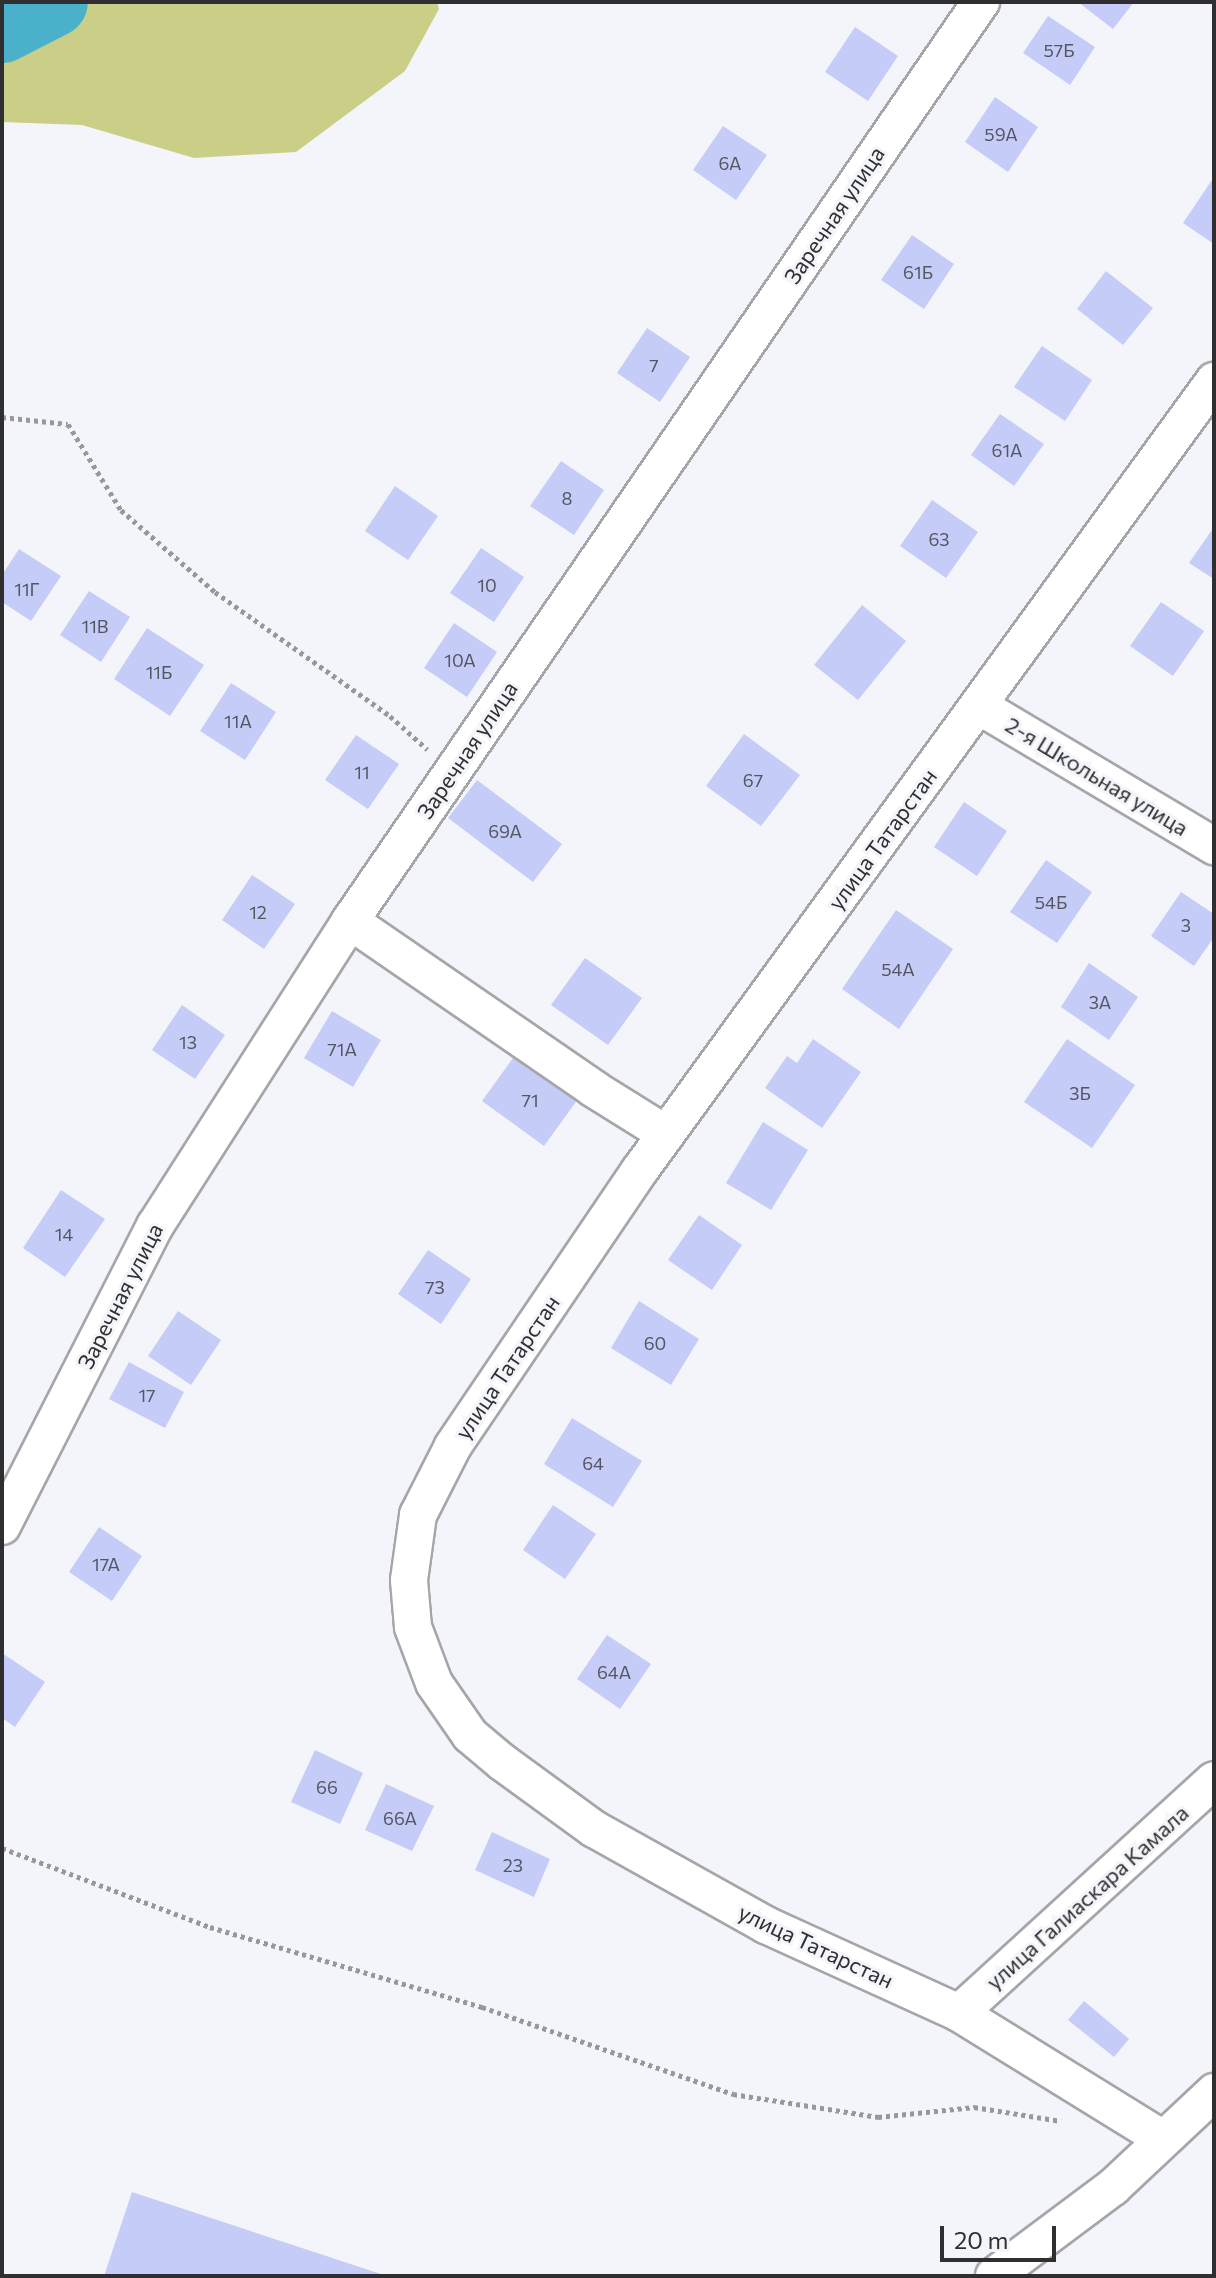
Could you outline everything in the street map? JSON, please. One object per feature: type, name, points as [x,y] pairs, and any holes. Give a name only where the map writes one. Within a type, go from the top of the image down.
[{"type":"street","name":"Заречная улица","points":[[2,1526],[155,1226],[350,921],[981,2]]},
{"type":"street","name":"улица Татарстан","points":[[1163,2139],[959,2013],[766,1925],[594,1829],[470,1735],[434,1683],[413,1627],[409,1580],[418,1515],[453,1446],[666,1134],[1214,381]]},
{"type":"street","name":"2-я Школьная улица","points":[[979,706],[1214,846]]},
{"type":"street","points":[[350,921],[594,1089],[666,1134]]},
{"type":"street","name":"улица Галиаскара Камала","points":[[959,2013],[1214,1780]]},
{"type":"street","points":[[994,2276],[1113,2187],[1214,2092]]},
{"type":"path","points":[[2,417],[68,424],[121,510],[215,592],[390,716],[452,771]]},
{"type":"path","points":[[2,1848],[210,1927],[482,2007],[733,2094],[878,2117],[974,2107],[1069,2123]]},
{"type":"green space","points":[[2,2],[437,2],[439,9],[405,71],[296,152],[194,158],[82,125],[2,122]]},
{"type":"building","points":[[1078,2],[1134,2],[1113,29]]},
{"type":"building","points":[[1048,16],[1095,47],[1070,85],[1023,53]]},
{"type":"building","points":[[855,27],[898,56],[868,101],[825,72]]},
{"type":"building","points":[[995,97],[1038,127],[1008,172],[965,142]]},
{"type":"building","points":[[723,126],[767,155],[736,200],[693,170]]},
{"type":"building","points":[[1214,177],[1214,244],[1183,223]]},
{"type":"building","points":[[912,235],[954,264],[924,309],[881,280]]},
{"type":"building","points":[[1106,271],[1153,308],[1123,345],[1077,309]]},
{"type":"building","points":[[647,328],[690,357],[660,402],[617,373]]},
{"type":"building","points":[[1042,346],[1092,380],[1065,421],[1014,387]]},
{"type":"building","points":[[1000,414],[1044,444],[1014,486],[971,455]]},
{"type":"building","points":[[561,461],[604,490],[574,535],[530,506]]},
{"type":"building","points":[[395,486],[438,516],[408,560],[365,531]]},
{"type":"building","points":[[932,500],[978,532],[946,578],[900,546]]},
{"type":"building","points":[[1214,527],[1214,579],[1189,563]]},
{"type":"building","points":[[481,548],[524,577],[494,622],[450,593]]},
{"type":"building","points":[[19,549],[61,576],[31,621],[2,602],[2,575]]},
{"type":"building","points":[[89,591],[130,617],[101,662],[60,635]]},
{"type":"building","points":[[1161,602],[1204,631],[1173,676],[1130,646]]},
{"type":"building","points":[[862,605],[906,641],[858,700],[814,665]]},
{"type":"building","points":[[454,623],[497,652],[467,697],[424,668]]},
{"type":"building","points":[[147,628],[204,665],[170,716],[114,679]]},
{"type":"building","points":[[231,683],[276,712],[245,760],[200,731]]},
{"type":"building","points":[[744,734],[800,775],[761,826],[706,786]]},
{"type":"building","points":[[356,735],[399,764],[368,809],[325,780]]},
{"type":"building","points":[[477,780],[562,844],[533,882],[448,818]]},
{"type":"building","points":[[964,802],[1007,831],[977,876],[934,847]]},
{"type":"building","points":[[1046,860],[1092,892],[1057,943],[1010,912]]},
{"type":"building","points":[[252,875],[295,904],[264,949],[222,920]]},
{"type":"building","points":[[1181,892],[1214,914],[1214,937],[1194,966],[1151,936]]},
{"type":"building","points":[[896,910],[953,949],[899,1029],[842,989]]},
{"type":"building","points":[[585,958],[642,998],[608,1045],[551,1005]]},
{"type":"building","points":[[1089,963],[1138,997],[1109,1040],[1061,1007]]},
{"type":"building","points":[[182,1005],[225,1035],[195,1079],[152,1050]]},
{"type":"building","points":[[332,1011],[381,1040],[353,1087],[304,1058]]},
{"type":"building","points":[[813,1039],[861,1072],[822,1128],[765,1088],[787,1056],[797,1063]]},
{"type":"building","points":[[1067,1039],[1135,1085],[1092,1148],[1024,1102]]},
{"type":"building","points":[[516,1054],[578,1099],[544,1146],[482,1101]]},
{"type":"building","points":[[763,1122],[808,1150],[771,1210],[726,1183]]},
{"type":"building","points":[[61,1190],[105,1219],[65,1277],[23,1248]]},
{"type":"building","points":[[699,1215],[742,1245],[712,1290],[668,1260]]},
{"type":"building","points":[[428,1250],[471,1279],[441,1324],[398,1294]]},
{"type":"building","points":[[639,1301],[699,1339],[671,1385],[611,1348]]},
{"type":"building","points":[[178,1311],[221,1340],[191,1385],[148,1356]]},
{"type":"building","points":[[129,1362],[184,1392],[165,1428],[109,1399]]},
{"type":"building","points":[[572,1418],[642,1461],[613,1507],[544,1464]]},
{"type":"building","points":[[553,1505],[596,1534],[565,1579],[523,1550]]},
{"type":"building","points":[[99,1527],[142,1556],[112,1601],[69,1572]]},
{"type":"building","points":[[607,1635],[651,1664],[620,1709],[577,1679]]},
{"type":"building","points":[[2,1653],[45,1682],[15,1727],[2,1718]]},
{"type":"building","points":[[315,1750],[363,1773],[340,1824],[291,1802]]},
{"type":"building","points":[[386,1784],[434,1806],[412,1851],[365,1830]]},
{"type":"building","points":[[492,1832],[550,1859],[534,1897],[475,1870]]},
{"type":"building","points":[[1084,2001],[1129,2039],[1114,2057],[1068,2020]]},
{"type":"building","points":[[132,2192],[384,2275],[384,2276],[104,2276]]},
{"type":"waterway","points":[[2,28],[53,2]]}]
